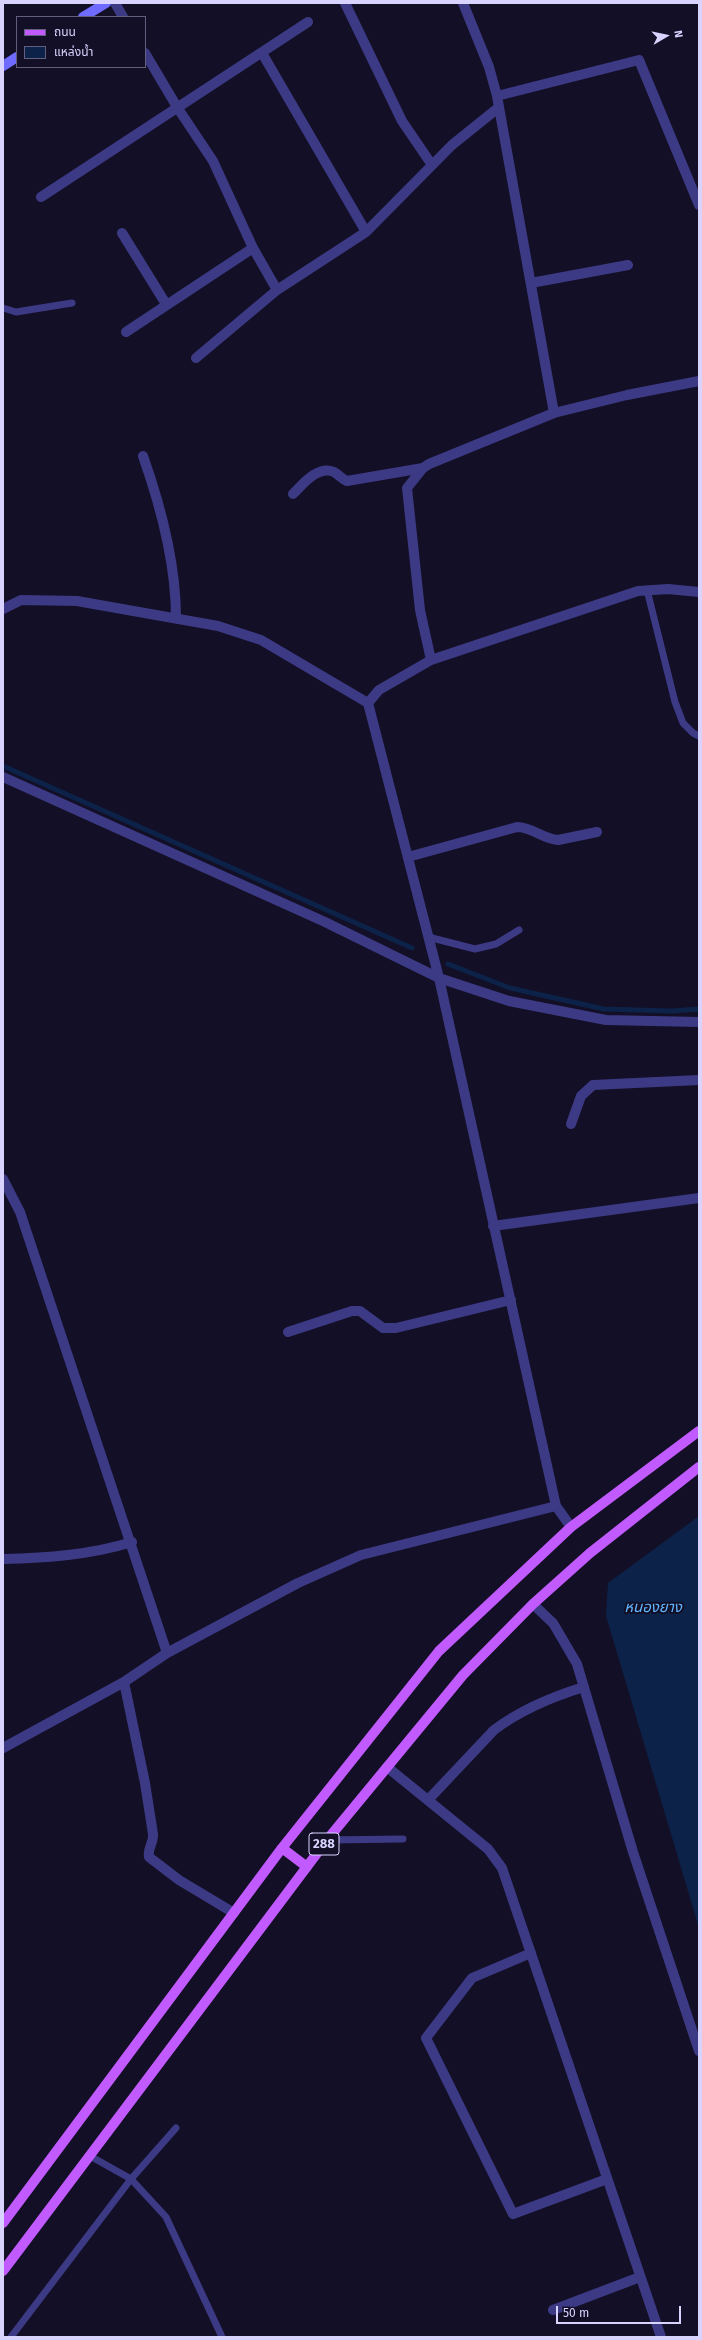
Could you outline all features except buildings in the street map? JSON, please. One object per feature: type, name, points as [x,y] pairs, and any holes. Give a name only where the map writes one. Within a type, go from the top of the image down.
[{"type":"main road","name":"288","points":[[3,2223],[282,1848],[439,1651],[571,1527],[699,1431]]},
{"type":"main road","name":"288","points":[[3,2271],[327,1840],[462,1675],[533,1604],[590,1552],[699,1467]]},
{"type":"main road","points":[[282,1848],[307,1868]]},
{"type":"street","points":[[115,3],[122,16]]},
{"type":"street","points":[[345,3],[402,121],[432,165]]},
{"type":"street","points":[[464,3],[489,67],[497,96],[554,413]]},
{"type":"street","points":[[84,16],[99,5]]},
{"type":"street","points":[[41,198],[308,22]]},
{"type":"street","points":[[262,53],[366,232]]},
{"type":"street","points":[[146,56],[177,108],[213,161],[253,248],[277,290]]},
{"type":"street","points":[[4,63],[16,57]]},
{"type":"street","points":[[497,96],[639,60],[699,205]]},
{"type":"street","points":[[196,358],[277,290],[366,232],[452,144],[498,108]]},
{"type":"street","points":[[122,233],[166,304]]},
{"type":"street","points":[[126,332],[166,304],[253,248]]},
{"type":"street","points":[[531,283],[628,265]]},
{"type":"street","points":[[293,494],[317,473],[322,471],[333,472],[347,481],[423,468],[554,413],[627,395],[699,381]]},
{"type":"street","points":[[143,456],[155,492],[163,525],[171,567],[176,618]]},
{"type":"street","points":[[423,468],[407,488],[420,610],[430,660]]},
{"type":"street","points":[[368,703],[379,690],[430,660],[638,591],[699,592]]},
{"type":"street","points":[[3,609],[21,600],[77,601],[218,626],[261,640],[368,703],[439,978],[556,1506],[571,1527]]},
{"type":"street","points":[[3,777],[324,922],[439,978],[509,1001],[606,1020],[699,1022]]},
{"type":"street","points":[[408,857],[517,827],[530,829],[552,839],[558,840],[596,832]]},
{"type":"street","points":[[571,1124],[581,1096],[593,1085],[699,1080]]},
{"type":"street","points":[[3,1178],[20,1212],[132,1542],[167,1653]]},
{"type":"street","points":[[493,1226],[699,1198]]},
{"type":"street","points":[[288,1332],[352,1311],[360,1311],[383,1328],[396,1328],[511,1300]]},
{"type":"street","points":[[3,1748],[124,1682],[167,1653],[298,1582],[361,1555],[556,1506]]},
{"type":"street","points":[[3,1559],[65,1556],[106,1549],[132,1542]]},
{"type":"street","points":[[533,1604],[554,1623],[577,1664],[633,1852],[699,2051]]},
{"type":"street","points":[[124,1682],[145,1783],[154,1840],[148,1850],[149,1857],[179,1880],[234,1913]]},
{"type":"street","points":[[428,1800],[494,1730],[507,1720],[542,1700],[584,1687]]},
{"type":"street","points":[[387,1767],[488,1849],[502,1868],[661,2337]]},
{"type":"street","points":[[531,1953],[472,1978],[426,2038],[513,2214],[607,2179]]},
{"type":"street","points":[[553,2310],[640,2277]]},
{"type":"lane","points":[[3,308],[16,312],[72,303]]},
{"type":"lane","points":[[647,590],[675,702],[683,723],[693,734],[699,736]]},
{"type":"lane","points":[[428,937],[480,948],[496,944],[519,930]]},
{"type":"lane","points":[[327,1840],[403,1839]]},
{"type":"lane","points":[[11,2337],[131,2179],[176,2128]]},
{"type":"lane","points":[[90,2156],[131,2179],[166,2217],[222,2337]]},
{"type":"water","name":"หนองยาง","points":[[699,1516],[699,1928],[606,1616],[608,1583]]},
{"type":"waterway","points":[[3,766],[412,948]]},
{"type":"waterway","points":[[448,964],[510,988],[604,1009],[672,1011],[699,1009]]}]
